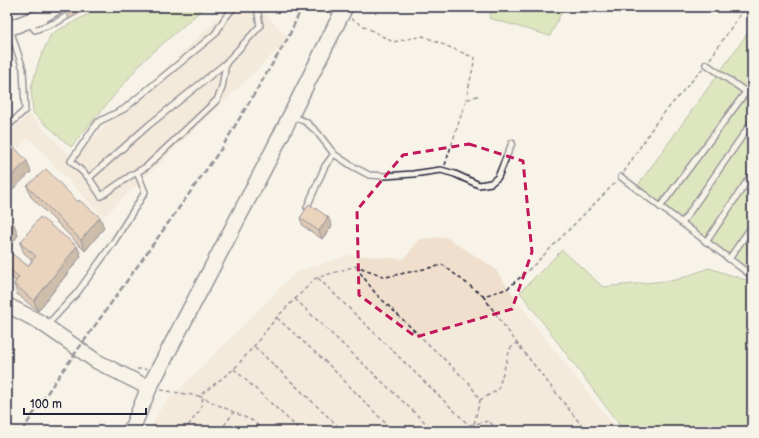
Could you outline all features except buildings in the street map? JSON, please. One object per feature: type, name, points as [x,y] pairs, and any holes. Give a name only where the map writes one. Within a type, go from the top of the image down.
[{"type":"main road","points":[[8,28],[41,16],[57,7]]},
{"type":"main road","points":[[131,431],[149,388],[291,116],[343,10]]},
{"type":"main road","points":[[7,304],[40,322],[96,361],[149,388]]},
{"type":"lane","points":[[28,21],[35,30],[57,22],[82,7]]},
{"type":"lane","points":[[226,63],[222,88],[217,100],[146,167],[101,196],[89,178],[70,162],[98,122],[124,109],[209,39],[234,7]]},
{"type":"lane","points":[[89,178],[148,125],[226,63],[260,26],[257,7]]},
{"type":"lane","points":[[7,127],[25,110],[23,69],[8,28]]},
{"type":"lane","points":[[706,64],[752,96]]},
{"type":"lane","points":[[660,207],[752,84]]},
{"type":"lane","points":[[291,116],[306,122],[317,132],[334,154],[369,175],[385,176],[443,170],[479,185],[491,183],[498,177],[512,143]]},
{"type":"lane","points":[[682,224],[752,122]]},
{"type":"lane","points":[[307,207],[325,166],[334,154]]},
{"type":"lane","points":[[46,326],[77,293],[113,243],[145,192],[137,172]]},
{"type":"lane","points":[[706,242],[752,174]]},
{"type":"lane","points":[[621,177],[752,276]]},
{"type":"lane","points":[[728,259],[752,226]]},
{"type":"path","points":[[483,296],[507,289],[534,265],[621,177],[657,121],[706,64],[745,7]]},
{"type":"path","points":[[343,10],[393,42],[423,36],[475,58],[466,100],[443,170]]},
{"type":"path","points":[[466,100],[480,95]]},
{"type":"path","points":[[199,396],[234,369],[277,317],[316,278],[356,266],[386,277],[443,265],[483,296],[516,342],[586,431]]},
{"type":"path","points":[[356,266],[376,294],[469,383],[480,400]]},
{"type":"path","points":[[318,278],[475,431]]},
{"type":"path","points":[[295,299],[434,431]]},
{"type":"path","points":[[277,317],[327,363],[393,431]]},
{"type":"path","points":[[474,424],[480,400],[498,390],[510,349],[516,342]]},
{"type":"path","points":[[254,346],[343,431]]},
{"type":"path","points":[[234,369],[301,431]]},
{"type":"path","points":[[149,388],[199,396],[254,420],[264,431]]},
{"type":"path","points":[[184,431],[200,410],[203,398]]},
{"type":"path","points":[[220,431],[234,412]]},
{"type":"path","points":[[470,425],[489,421],[498,431]]},
{"type":"path","points":[[258,431],[261,428]]},
{"type":"highlighted area","points":[[469,144],[523,161],[532,252],[512,309],[416,337],[359,295],[357,210],[403,155]]},
{"type":"shaded area","points":[[230,7],[259,7],[289,39],[103,217],[29,138],[18,148],[7,137],[7,135],[29,114],[72,158]]},
{"type":"shaded area","points":[[446,237],[494,268],[537,328],[618,431],[149,431],[161,408],[296,272],[350,255],[404,259],[420,239]]},
{"type":"green space","points":[[111,7],[205,7],[143,61],[71,147],[33,113],[31,88],[39,61],[51,34],[94,11]]},
{"type":"green space","points":[[492,7],[564,7],[550,36],[489,18]]},
{"type":"green space","points":[[752,27],[752,273],[636,188]]},
{"type":"green space","points":[[562,250],[603,287],[676,280],[709,268],[752,282],[752,431],[624,431],[520,292]]},
{"type":"railway","points":[[22,431],[54,383],[221,149],[288,38],[302,7]]}]
